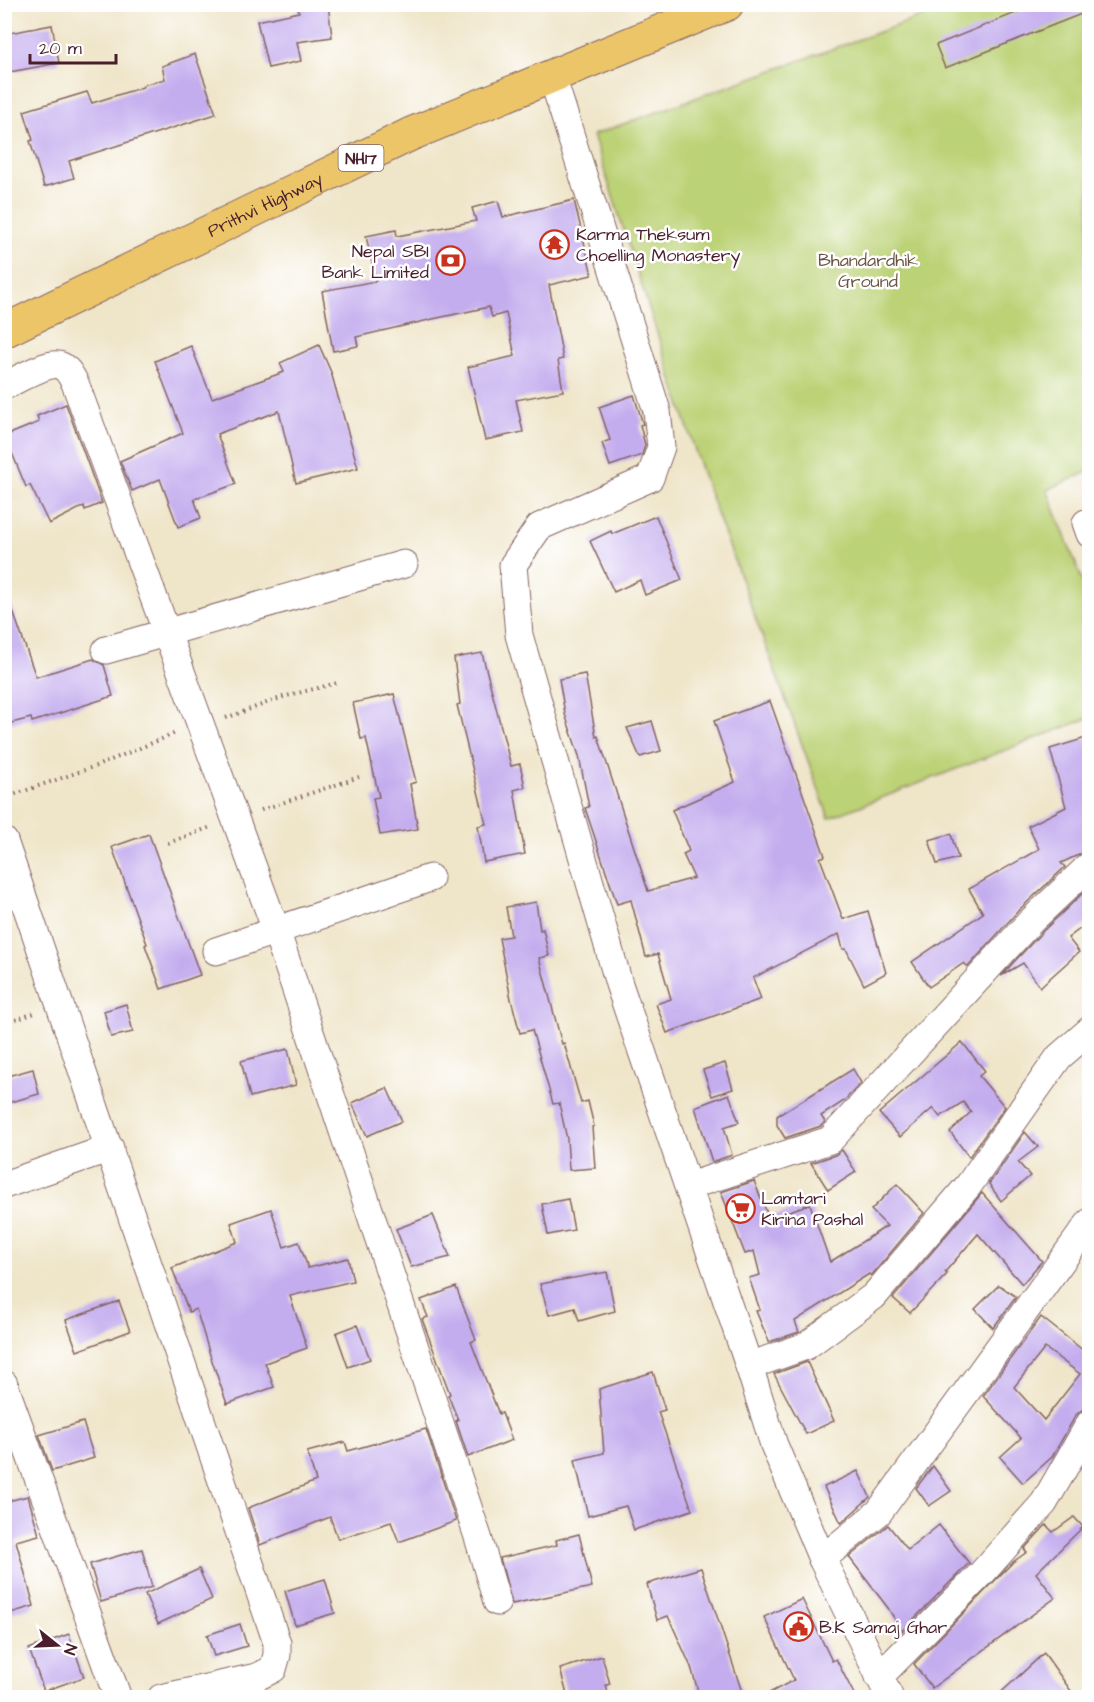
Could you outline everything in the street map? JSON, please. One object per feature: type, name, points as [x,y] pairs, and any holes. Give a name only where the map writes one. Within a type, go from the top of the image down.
[{"type":"highway","name":"Prithvi Highway","points":[[4,331],[411,134],[728,4]]},
{"type":"street","points":[[552,76],[657,411],[661,447],[650,478],[539,527],[513,565],[519,635],[620,984],[774,1446],[822,1559],[885,1687],[1044,1503],[1089,1423]]},
{"type":"street","points":[[4,386],[48,366],[59,365],[67,369],[75,383],[276,930],[474,1525],[497,1602]]},
{"type":"street","points":[[106,651],[404,564]]},
{"type":"street","points":[[4,841],[277,1643],[277,1655],[273,1669],[256,1677],[161,1698]]},
{"type":"street","points":[[689,1186],[830,1140],[1031,921],[1089,866]]},
{"type":"street","points":[[216,951],[430,878]]},
{"type":"street","points":[[749,1366],[806,1346],[874,1296],[968,1186],[1059,1058],[1089,1030]]},
{"type":"street","points":[[4,1185],[110,1148]]},
{"type":"street","points":[[822,1559],[879,1512],[1089,1222]]},
{"type":"street","points":[[4,1384],[118,1698]]},
{"type":"path","points":[[4,798],[99,765],[173,734],[283,697],[337,683]]},
{"type":"green space","name":"Bhandardhik Ground","points":[[954,5],[1089,5],[1089,471],[1047,490],[1089,598],[1089,718],[829,818],[704,478],[593,135]]},
{"type":"building","points":[[297,4],[328,4],[332,37],[297,42],[301,61],[268,68],[257,21],[299,12]]},
{"type":"building","points":[[1038,4],[1089,4],[1089,11],[945,68],[936,45]]},
{"type":"building","points":[[52,25],[59,63],[4,73],[4,34]]},
{"type":"building","points":[[195,54],[216,114],[69,161],[74,178],[44,187],[30,141],[33,140],[24,111],[87,92],[92,103],[143,87],[143,85],[165,79],[162,66]]},
{"type":"building","points":[[574,200],[592,275],[549,285],[563,359],[558,360],[563,391],[516,400],[523,432],[485,440],[468,367],[515,356],[506,313],[492,317],[489,307],[433,319],[356,337],[358,346],[333,351],[322,291],[376,281],[366,236],[396,230],[397,236],[476,221],[472,208],[498,201],[503,217]]},
{"type":"building","points":[[319,345],[331,372],[358,468],[296,483],[279,411],[217,434],[236,484],[194,499],[201,518],[178,527],[160,479],[132,491],[120,461],[183,433],[155,361],[191,346],[212,398],[284,372],[280,363]]},
{"type":"building","points":[[634,395],[643,424],[640,425],[645,445],[642,455],[610,466],[602,443],[610,440],[599,407]]},
{"type":"building","points":[[66,404],[102,503],[85,510],[84,506],[49,524],[30,485],[26,487],[5,436],[39,422],[37,416]]},
{"type":"building","points":[[656,516],[682,580],[645,595],[640,580],[614,592],[590,541],[611,531],[612,534]]},
{"type":"building","points":[[4,597],[8,597],[36,677],[93,659],[104,665],[113,696],[32,722],[31,718],[4,725]]},
{"type":"building","points":[[482,653],[511,766],[520,764],[525,787],[514,790],[525,854],[484,862],[478,826],[486,824],[457,705],[460,704],[454,658]]},
{"type":"building","points":[[585,674],[596,737],[598,736],[648,891],[694,878],[683,854],[689,851],[672,810],[735,782],[714,721],[770,701],[825,856],[820,858],[843,919],[868,911],[886,973],[864,985],[846,949],[843,949],[839,934],[753,978],[761,999],[667,1033],[656,1004],[671,999],[658,954],[646,957],[631,900],[617,904],[585,808],[589,807],[579,756],[565,714],[559,679]]},
{"type":"building","points":[[394,694],[416,782],[410,784],[418,829],[380,835],[373,798],[379,797],[366,738],[361,739],[353,703]]},
{"type":"building","points":[[652,721],[661,751],[640,757],[627,728]]},
{"type":"building","points":[[1089,737],[1089,850],[1061,863],[1065,867],[1019,910],[968,967],[964,963],[929,987],[912,962],[983,913],[969,889],[1039,849],[1028,826],[1066,807],[1050,749]]},
{"type":"building","points":[[149,834],[200,975],[161,989],[112,847]]},
{"type":"building","points":[[951,834],[958,858],[937,864],[929,840]]},
{"type":"building","points":[[1083,893],[1089,902],[1089,922],[1068,938],[1079,952],[1040,987],[1023,963],[1001,976],[1042,932]]},
{"type":"building","points":[[536,902],[540,930],[543,929],[549,956],[539,958],[562,1044],[564,1043],[581,1103],[588,1101],[594,1126],[592,1127],[595,1168],[569,1170],[567,1139],[559,1103],[553,1104],[532,1030],[520,1033],[511,999],[499,938],[511,936],[506,907]]},
{"type":"building","points":[[126,1004],[133,1032],[111,1037],[104,1011]]},
{"type":"building","points":[[962,1042],[985,1071],[979,1076],[1005,1107],[969,1157],[950,1132],[971,1112],[963,1102],[940,1117],[933,1108],[900,1137],[879,1113]]},
{"type":"building","points":[[288,1049],[296,1085],[250,1097],[241,1061]]},
{"type":"building","points":[[725,1063],[733,1089],[712,1096],[703,1070]]},
{"type":"building","points":[[33,1069],[39,1094],[4,1104],[4,1077]]},
{"type":"building","points":[[853,1069],[861,1083],[844,1101],[821,1116],[825,1122],[821,1126],[785,1138],[777,1125],[777,1116]]},
{"type":"building","points":[[387,1088],[402,1121],[367,1136],[352,1103]]},
{"type":"building","points":[[729,1094],[739,1122],[724,1127],[732,1155],[712,1162],[695,1107]]},
{"type":"building","points":[[1025,1132],[1038,1147],[1018,1162],[1030,1176],[1001,1201],[989,1184]]},
{"type":"building","points":[[842,1150],[856,1172],[828,1190],[811,1163],[835,1155]]},
{"type":"building","points":[[754,1181],[769,1218],[810,1204],[830,1262],[887,1226],[871,1210],[897,1184],[924,1213],[871,1276],[869,1274],[795,1321],[799,1332],[769,1342],[756,1311],[760,1310],[749,1278],[760,1275],[754,1251],[745,1254],[721,1192]]},
{"type":"building","points":[[982,1193],[1042,1261],[1022,1284],[978,1234],[945,1272],[947,1274],[910,1313],[893,1298]]},
{"type":"building","points":[[568,1199],[574,1230],[548,1235],[542,1204]]},
{"type":"building","points":[[271,1209],[284,1247],[299,1242],[308,1268],[348,1258],[353,1281],[290,1296],[307,1348],[265,1363],[274,1387],[227,1404],[196,1309],[189,1312],[172,1268],[237,1242],[231,1223]]},
{"type":"building","points":[[433,1215],[450,1257],[411,1267],[396,1229]]},
{"type":"building","points":[[607,1272],[615,1311],[579,1321],[575,1308],[549,1315],[540,1284]]},
{"type":"building","points":[[999,1285],[1016,1297],[993,1328],[975,1309]]},
{"type":"building","points":[[456,1287],[476,1340],[471,1342],[499,1414],[502,1413],[512,1440],[468,1457],[456,1421],[458,1420],[448,1395],[450,1394],[422,1319],[428,1317],[421,1300]]},
{"type":"building","points":[[119,1301],[130,1331],[77,1351],[66,1320]]},
{"type":"building","points":[[1041,1317],[1089,1355],[1089,1407],[1076,1415],[1052,1457],[1023,1483],[1000,1457],[1021,1438],[983,1396]],"holes":[[[1045,1348],[1080,1374],[1044,1420],[1014,1387]]]},
{"type":"building","points":[[357,1325],[370,1359],[348,1367],[336,1333]]},
{"type":"building","points":[[807,1362],[834,1421],[806,1434],[774,1374]]},
{"type":"building","points":[[653,1372],[665,1410],[658,1412],[692,1510],[634,1530],[626,1506],[588,1516],[575,1460],[604,1453],[599,1389]]},
{"type":"building","points":[[83,1422],[94,1458],[52,1471],[39,1435]]},
{"type":"building","points":[[426,1429],[456,1521],[399,1542],[391,1522],[338,1539],[330,1517],[260,1545],[248,1508],[316,1481],[307,1452],[345,1442],[348,1451]]},
{"type":"building","points":[[933,1466],[951,1491],[929,1506],[916,1488]]},
{"type":"building","points":[[858,1471],[870,1497],[841,1523],[824,1487]]},
{"type":"building","points":[[28,1496],[39,1535],[16,1541],[34,1606],[4,1615],[4,1502]]},
{"type":"building","points":[[1074,1517],[1083,1527],[1036,1573],[1055,1598],[932,1688],[914,1664],[1013,1562],[1027,1552],[1024,1549],[1046,1525],[1053,1532]]},
{"type":"building","points":[[888,1525],[908,1550],[939,1525],[969,1563],[902,1631],[888,1608],[849,1557]]},
{"type":"building","points":[[579,1534],[592,1587],[512,1604],[500,1558],[557,1545],[556,1540]]},
{"type":"building","points":[[142,1549],[152,1587],[101,1602],[90,1564]]},
{"type":"building","points":[[701,1568],[744,1698],[700,1698],[691,1667],[668,1616],[657,1620],[647,1584]]},
{"type":"building","points":[[199,1569],[212,1599],[158,1624],[145,1594]]},
{"type":"building","points":[[325,1579],[335,1613],[295,1625],[285,1591]]},
{"type":"building","points":[[802,1599],[832,1661],[836,1659],[856,1698],[760,1698],[794,1680],[764,1617]]},
{"type":"building","points":[[240,1624],[247,1646],[214,1656],[207,1635]]},
{"type":"building","points":[[69,1634],[84,1677],[44,1691],[29,1649]]},
{"type":"building","points":[[1044,1653],[1076,1698],[995,1698]]},
{"type":"building","points":[[602,1656],[610,1684],[606,1685],[609,1698],[568,1698],[560,1669]]},
{"type":"place","name":"Karma Theksum Choelling Monastery","points":[[555,244]]},
{"type":"place","name":"Nepal SBI Bank Limited","points":[[450,261]]},
{"type":"place","name":"Lamtari Kirina Pashal","points":[[740,1208]]},
{"type":"place","name":"B.K Samaj Ghar","points":[[798,1627]]}]
